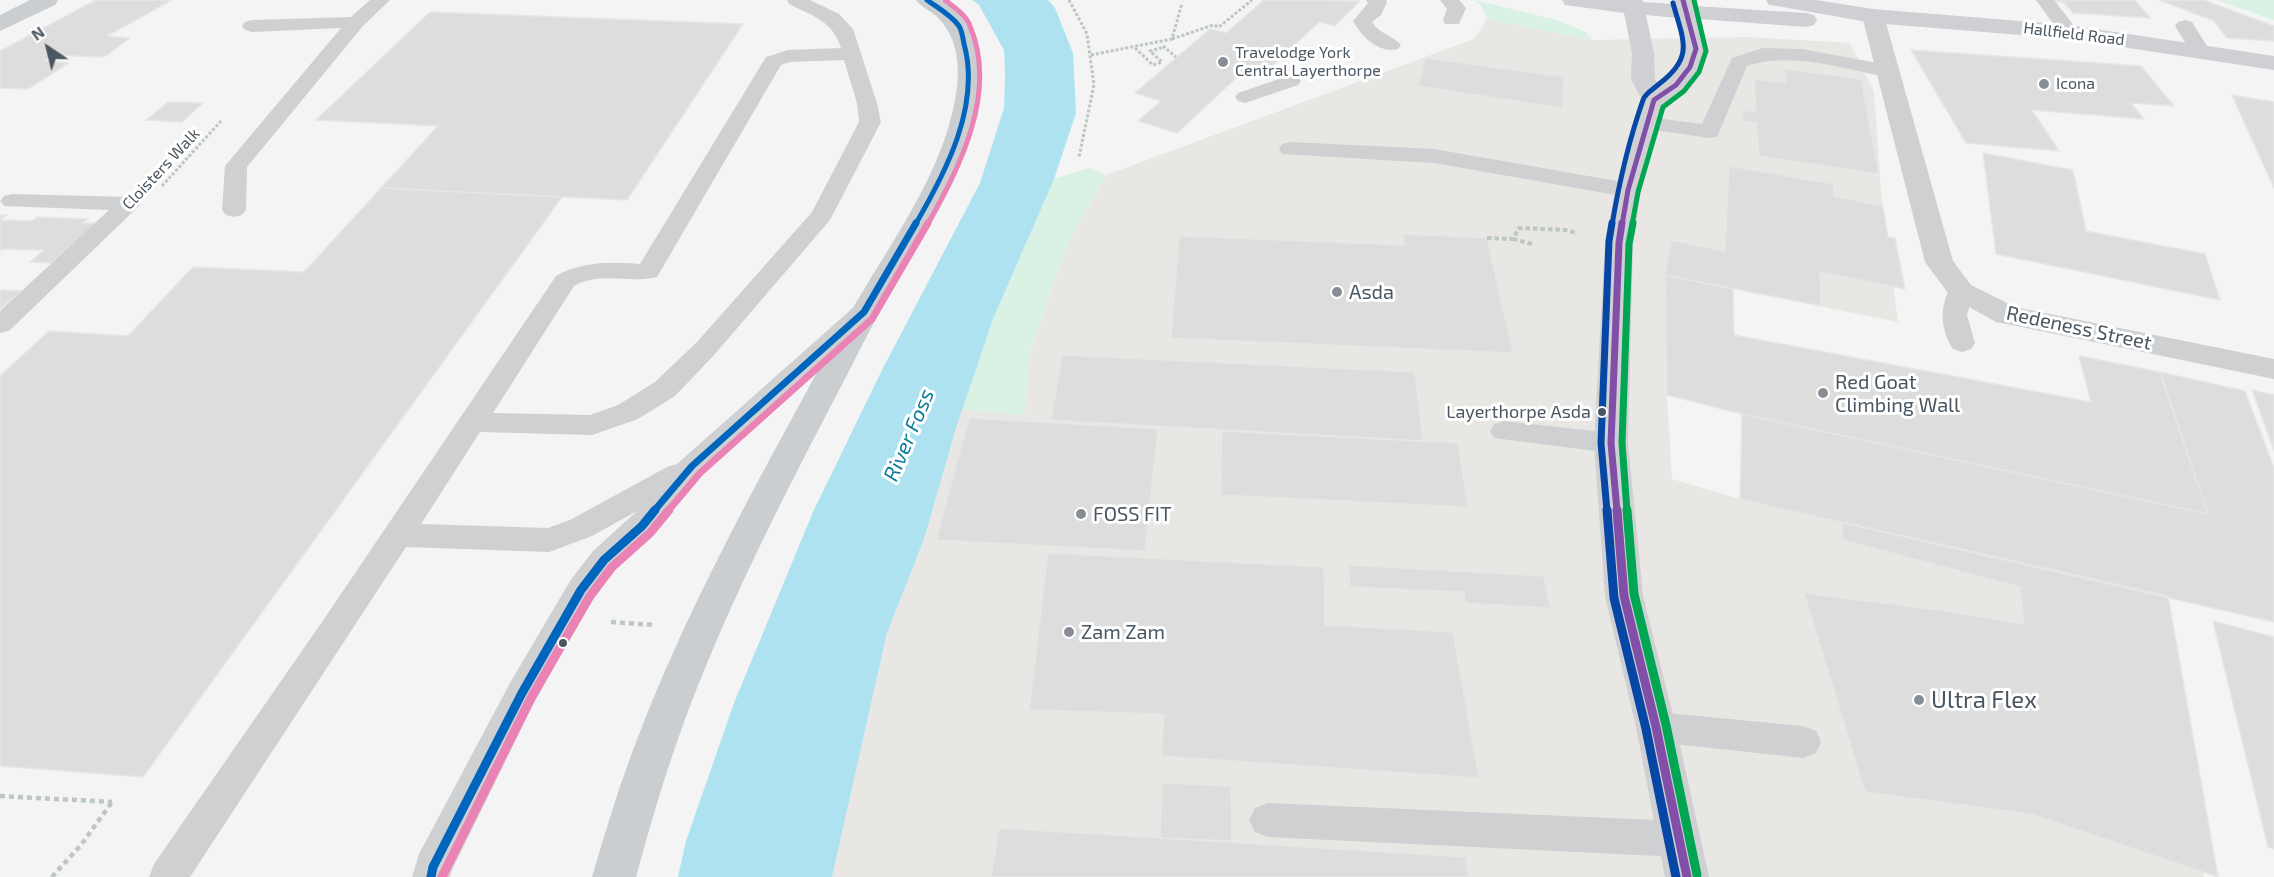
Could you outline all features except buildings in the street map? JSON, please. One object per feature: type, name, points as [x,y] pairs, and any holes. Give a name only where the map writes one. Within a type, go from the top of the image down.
[{"type":"main road","points":[[0,24],[47,0]]},
{"type":"main road","points":[[614,877],[625,834],[654,748],[701,628],[784,462],[864,312],[928,203],[952,150],[967,100],[970,64],[960,28],[951,17],[927,0]]},
{"type":"street","name":"Hallfield Road","points":[[1573,0],[1685,6],[1803,20],[1873,16]]},
{"type":"street","name":"Hallfield Road","points":[[1777,0],[1873,16],[2069,32],[2274,63]]},
{"type":"street","points":[[1633,4],[1643,53],[1643,79],[1651,111]]},
{"type":"street","points":[[1685,6],[1696,49],[1690,67],[1651,111],[1628,190],[1619,243],[1611,443],[1624,596],[1656,727],[1688,877]]},
{"type":"street","name":"Redeness Street","points":[[1873,16],[1939,262],[1961,291],[2007,315],[2274,369]]},
{"type":"lane","points":[[234,210],[236,166],[356,22],[381,0]]},
{"type":"lane","points":[[472,422],[592,425],[628,412],[665,389],[706,348],[822,215],[870,122],[867,103],[846,33],[832,18],[796,0]]},
{"type":"lane","points":[[1375,0],[1378,2],[1374,11],[1362,21],[1368,32],[1391,45]]},
{"type":"lane","points":[[1449,0],[1457,8],[1452,20]]},
{"type":"lane","points":[[2045,1],[2069,32]]},
{"type":"lane","points":[[252,26],[356,22]]},
{"type":"lane","points":[[2185,26],[2200,51]]},
{"type":"lane","points":[[168,877],[334,632],[565,282],[577,273],[589,271],[648,272],[773,61],[788,56],[852,54]]},
{"type":"lane","points":[[1651,111],[1710,132],[1739,62],[1763,54],[1802,55],[1888,71]]},
{"type":"lane","points":[[1245,97],[1291,81]]},
{"type":"lane","points":[[1290,149],[1434,156],[1628,190]]},
{"type":"lane","points":[[0,325],[129,204],[12,201]]},
{"type":"lane","points":[[1961,291],[1954,315],[1962,343]]},
{"type":"lane","points":[[431,877],[433,867],[522,693],[581,590],[604,560],[642,526],[692,466],[864,312]]},
{"type":"lane","points":[[1504,431],[1611,443]]},
{"type":"lane","points":[[397,535],[549,540],[581,528],[692,466]]},
{"type":"lane","points":[[1656,727],[1803,742]]},
{"type":"lane","points":[[1268,820],[1679,839]]},
{"type":"path","points":[[1069,0],[1087,34],[1094,85],[1079,157]]},
{"type":"path","points":[[1091,55],[1172,39],[1213,25],[1219,27],[1252,0]]},
{"type":"path","points":[[1172,39],[1182,3]]},
{"type":"path","points":[[1159,42],[1176,57]]},
{"type":"path","points":[[1135,48],[1152,65],[1162,62],[1150,51],[1164,47]]},
{"type":"path","name":"Cloisters Walk","points":[[159,189],[228,114]]},
{"type":"path","points":[[1513,239],[1519,228],[1564,230],[1619,243]]},
{"type":"path","points":[[1487,238],[1513,239],[1532,243]]},
{"type":"path","points":[[565,618],[701,628]]},
{"type":"path","points":[[0,796],[112,802],[81,845],[52,877]]},
{"type":"shaded area","points":[[1487,19],[1592,40],[1746,37],[1850,43],[1874,91],[1881,190],[1898,322],[1666,275],[1667,395],[1672,479],[1740,499],[2168,596],[2204,877],[832,877],[887,633],[924,539],[962,409],[1024,414],[1030,354],[1067,245],[1106,175],[1474,39]]},
{"type":"green space","points":[[1474,0],[1557,20],[1586,32],[1592,40],[1487,19],[1482,6]]},
{"type":"green space","points":[[2216,0],[2274,0],[2274,20]]},
{"type":"green space","points":[[1089,168],[1106,175],[1067,245],[1030,353],[1024,415],[962,409],[993,319],[1054,179]]},
{"type":"water","name":"River Foss","points":[[972,0],[1048,0],[1055,8],[1073,53],[1076,113],[1054,179],[993,319],[957,425],[924,539],[887,633],[832,877],[678,877],[686,841],[734,703],[813,512],[881,372],[980,183],[1004,108],[1004,50],[979,5]]},
{"type":"transit line","points":[[431,877],[433,867],[522,693],[581,590],[604,560],[642,526],[692,466],[864,312],[928,203],[952,151],[963,119],[969,91],[970,64],[960,28],[951,17],[927,0]]},
{"type":"transit line","points":[[442,877],[531,698],[590,596],[612,567],[650,533],[700,473],[872,319],[937,208],[962,154],[973,122],[979,91],[980,62],[970,24],[945,0]]},
{"type":"transit line","points":[[1683,0],[1696,49],[1690,67],[1676,85],[1654,100],[1628,190],[1619,243],[1611,443],[1624,596],[1656,727],[1687,877]]},
{"type":"transit line","points":[[1694,0],[1706,51],[1699,72],[1684,91],[1663,107],[1638,192],[1629,244],[1622,443],[1634,594],[1666,725],[1697,875]]},
{"type":"transit line","points":[[1673,3],[1685,49],[1681,62],[1669,77],[1644,96],[1618,187],[1609,241],[1601,443],[1614,598],[1646,729],[1676,877]]},
{"type":"place","name":"Travelodge York Central Layerthorpe","points":[[1223,62]]},
{"type":"place","name":"Icona","points":[[2044,84]]},
{"type":"place","name":"Asda","points":[[1337,292]]},
{"type":"place","name":"Red Goat Climbing Wall","points":[[1823,393]]},
{"type":"place","name":"Layerthorpe Asda","points":[[1602,412]]},
{"type":"place","name":"FOSS FIT","points":[[1081,514]]},
{"type":"place","name":"Zam Zam","points":[[1069,632]]},
{"type":"place","name":"Ultra Flex","points":[[1919,700]]}]
